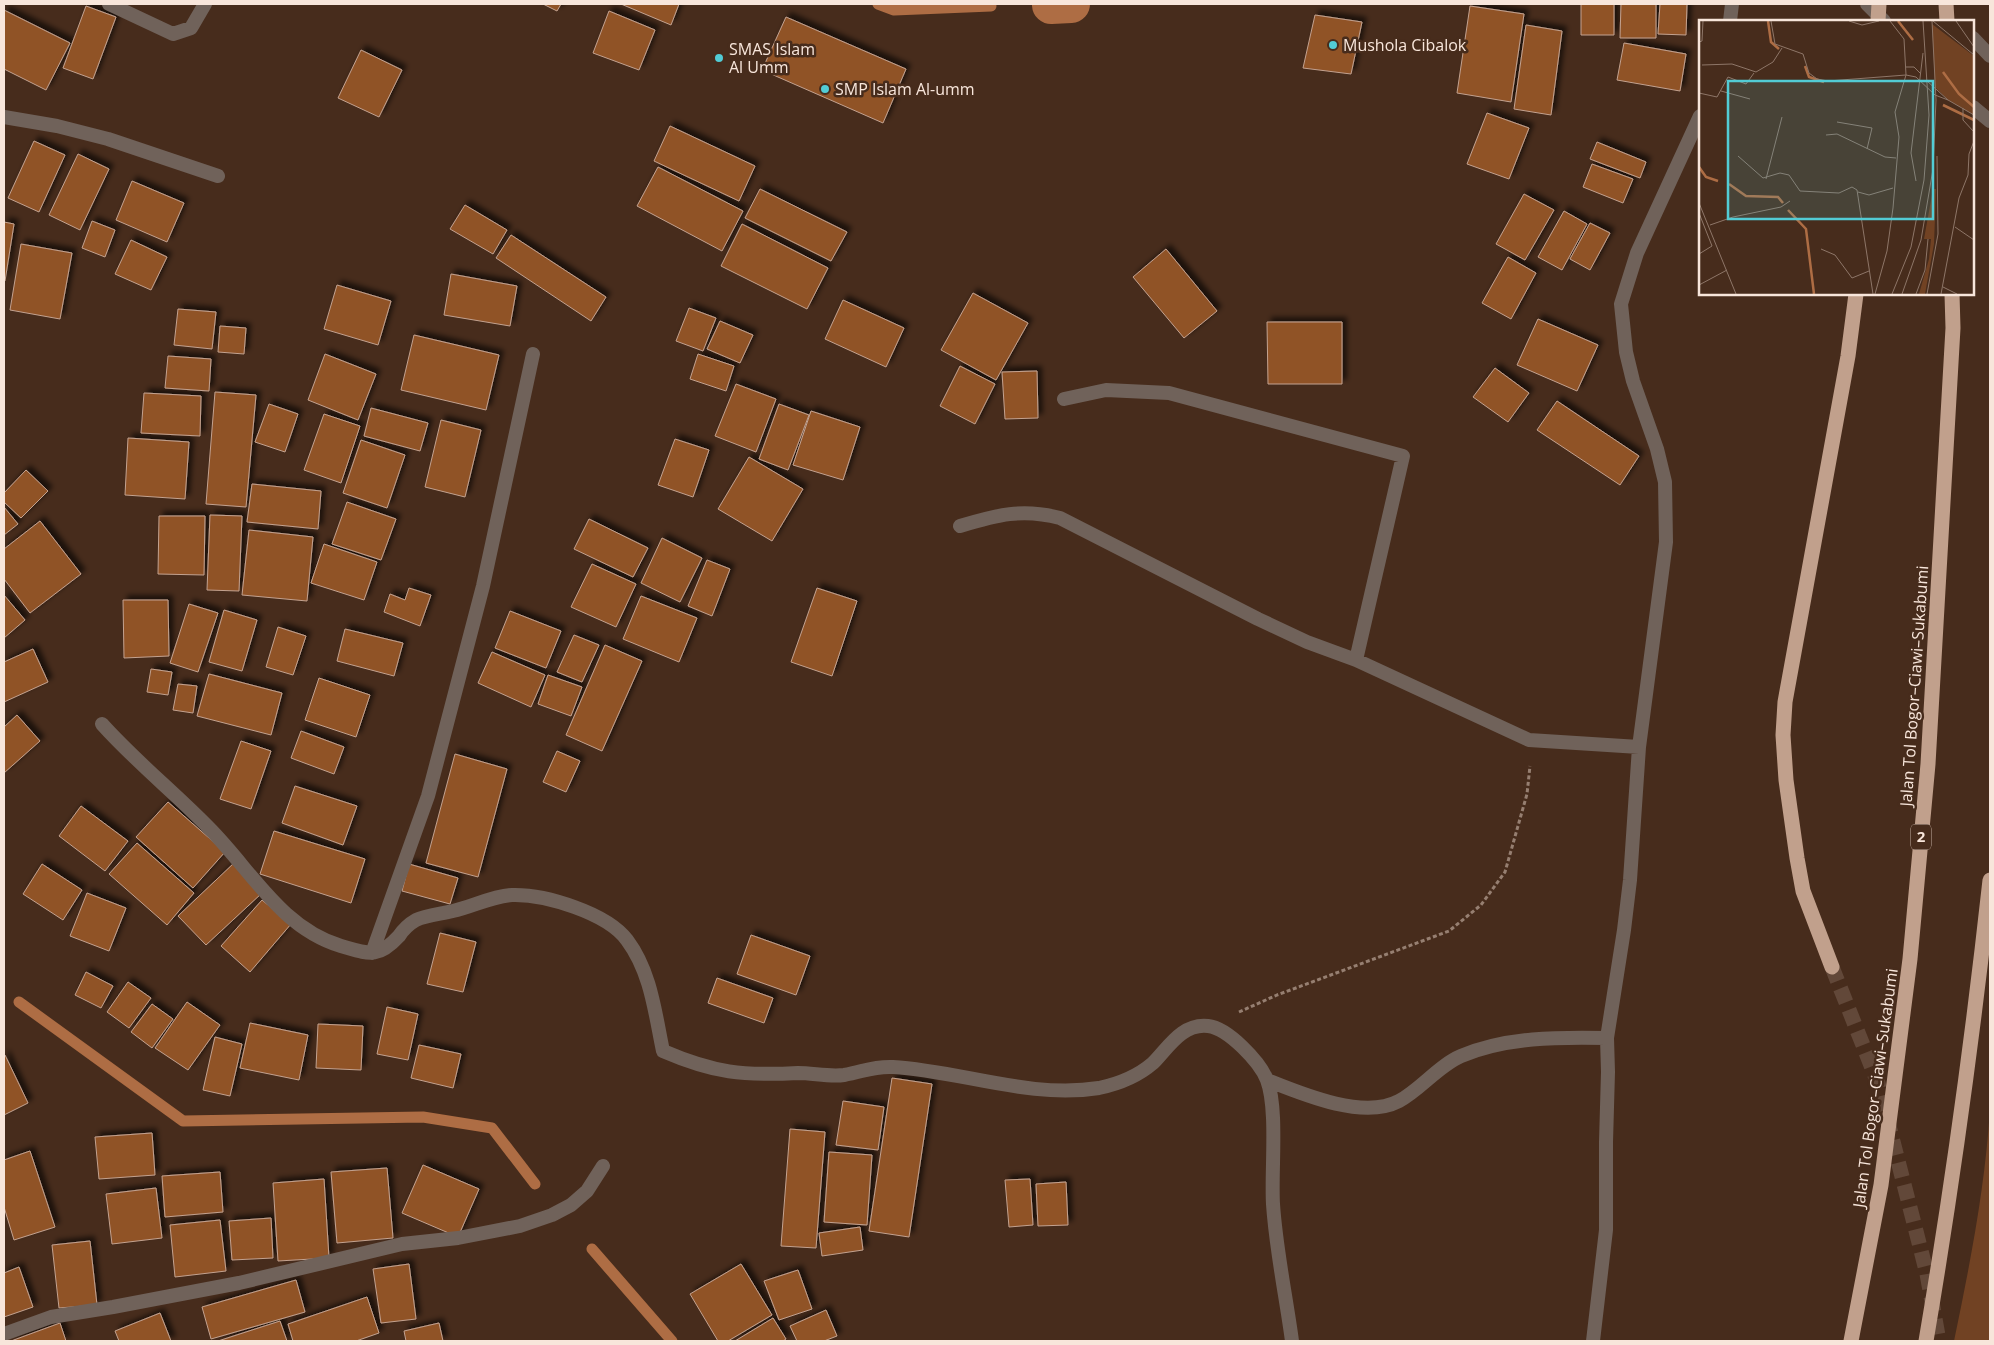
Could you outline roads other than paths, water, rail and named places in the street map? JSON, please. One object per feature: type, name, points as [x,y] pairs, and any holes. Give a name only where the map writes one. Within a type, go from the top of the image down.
[{"type":"highway","points":[[1878,20],[1879,4]]},
{"type":"highway","points":[[1946,4],[1947,20]]},
{"type":"highway","points":[[1832,967],[1803,891],[1786,780],[1783,735],[1785,702],[1848,356],[1856,295]]},
{"type":"highway","name":"Jalan Tol Bogor–Ciawi–Sukabumi","points":[[1852,1341],[1881,1185],[1910,950],[1928,764],[1953,328],[1952,295]]},
{"type":"highway","points":[[1926,1341],[1943,1241],[1973,1032],[1990,880]]},
{"type":"street","points":[[109,4],[167,31],[178,34],[191,28],[205,4]]},
{"type":"street","points":[[1730,20],[1732,4]]},
{"type":"street","points":[[1867,4],[1884,20]]},
{"type":"street","points":[[1941,4],[1956,20]]},
{"type":"street","points":[[1974,39],[1990,56]]},
{"type":"street","points":[[1974,108],[1990,121]]},
{"type":"street","points":[[4,117],[57,126],[108,139],[218,176]]},
{"type":"street","points":[[1593,1341],[1606,1230],[1607,1038],[1630,880],[1639,747],[1666,542],[1665,482],[1658,449],[1633,381],[1626,352],[1622,304],[1637,253],[1699,118]]},
{"type":"street","points":[[372,953],[428,796],[483,586],[532,354]]},
{"type":"street","points":[[1064,399],[1106,390],[1169,392],[1402,456],[1356,660]]},
{"type":"street","points":[[960,526],[1017,512],[1038,512],[1060,518],[1258,619],[1307,642],[1356,660],[1529,740],[1639,747]]},
{"type":"street","points":[[102,724],[124,749],[211,829],[271,901],[296,923],[325,940],[372,953],[382,952],[416,920],[510,895],[548,900],[600,918],[626,938],[640,961],[649,982],[663,1051],[701,1067],[747,1074],[842,1075],[868,1067],[896,1067],[1018,1086],[1077,1090],[1101,1087],[1124,1080],[1153,1062],[1170,1041],[1193,1028],[1206,1026],[1224,1031],[1257,1063],[1267,1080],[1273,1128],[1273,1205],[1292,1341]]},
{"type":"street","points":[[1267,1080],[1326,1102],[1376,1106],[1398,1102],[1460,1057],[1508,1043],[1555,1037],[1607,1038]]},
{"type":"street","points":[[4,1334],[51,1317],[114,1308],[239,1283],[402,1244],[458,1238],[520,1226],[552,1215],[572,1205],[587,1191],[603,1166]]},
{"type":"waterway","points":[[878,4],[894,10],[991,6]]},
{"type":"waterway","points":[[1051,5],[1071,4]]},
{"type":"waterway","points":[[19,1002],[183,1121],[423,1117],[492,1128],[535,1184]]},
{"type":"waterway","points":[[592,1249],[672,1341]]},
{"type":"tunnel","points":[[1832,967],[1878,1083],[1927,1274],[1939,1341]]},
{"type":"place","name":"Mushola Cibalok","points":[[1333,45]]},
{"type":"place","name":"SMAS Islam Al Umm","points":[[719,58]]},
{"type":"place","name":"SMP Islam Al-umm","points":[[825,89]]}]
